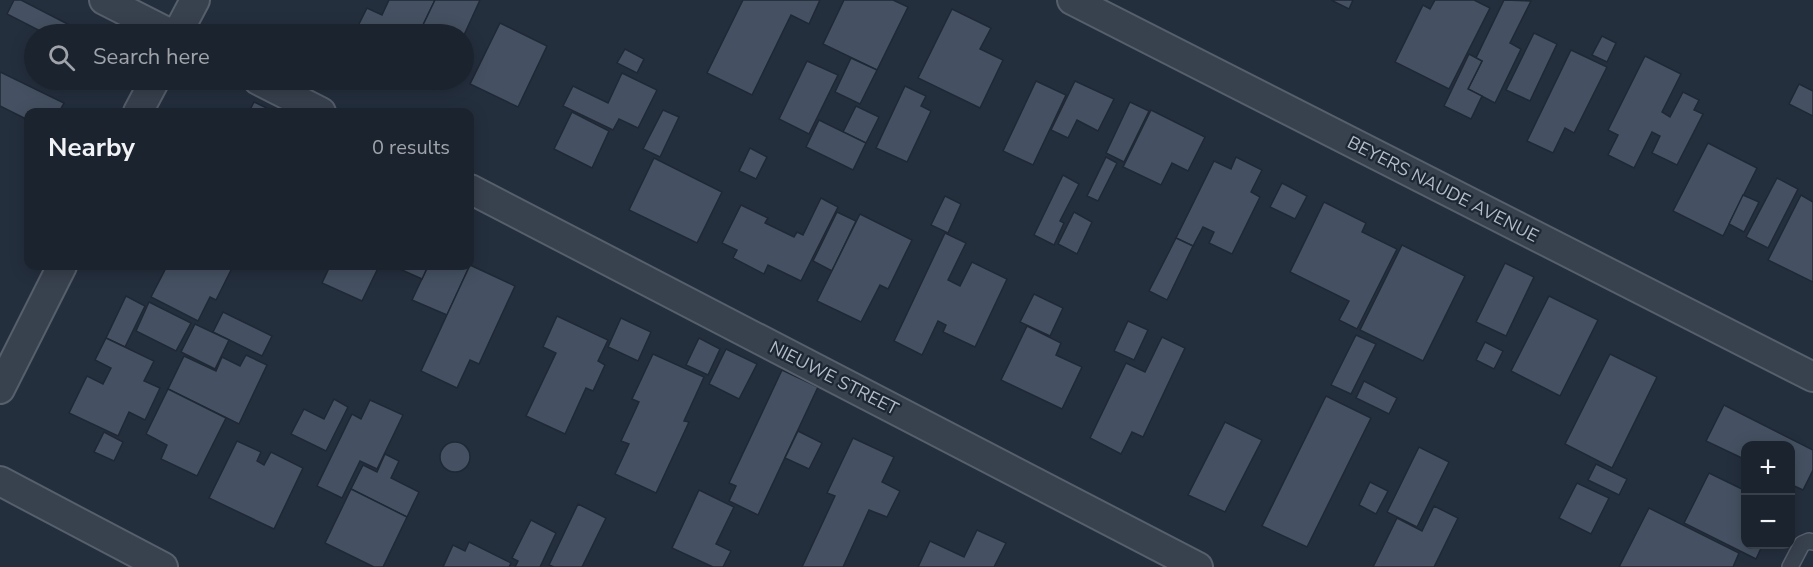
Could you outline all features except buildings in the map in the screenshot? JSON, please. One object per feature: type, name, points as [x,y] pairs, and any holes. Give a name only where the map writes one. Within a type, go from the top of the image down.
[{"type":"street","points":[[104,0],[151,24]]},
{"type":"street","points":[[182,24],[195,0]]},
{"type":"street","name":"BEYERS NAUDE AVENUE","points":[[1072,0],[1813,377]]},
{"type":"street","points":[[140,108],[150,90]]},
{"type":"street","points":[[278,90],[313,108]]},
{"type":"street","name":"NIEUWE STREET","points":[[474,191],[1198,567]]},
{"type":"street","points":[[0,389],[60,270]]},
{"type":"street","points":[[0,481],[163,567]]},
{"type":"lane","points":[[1790,567],[1808,543]]}]
